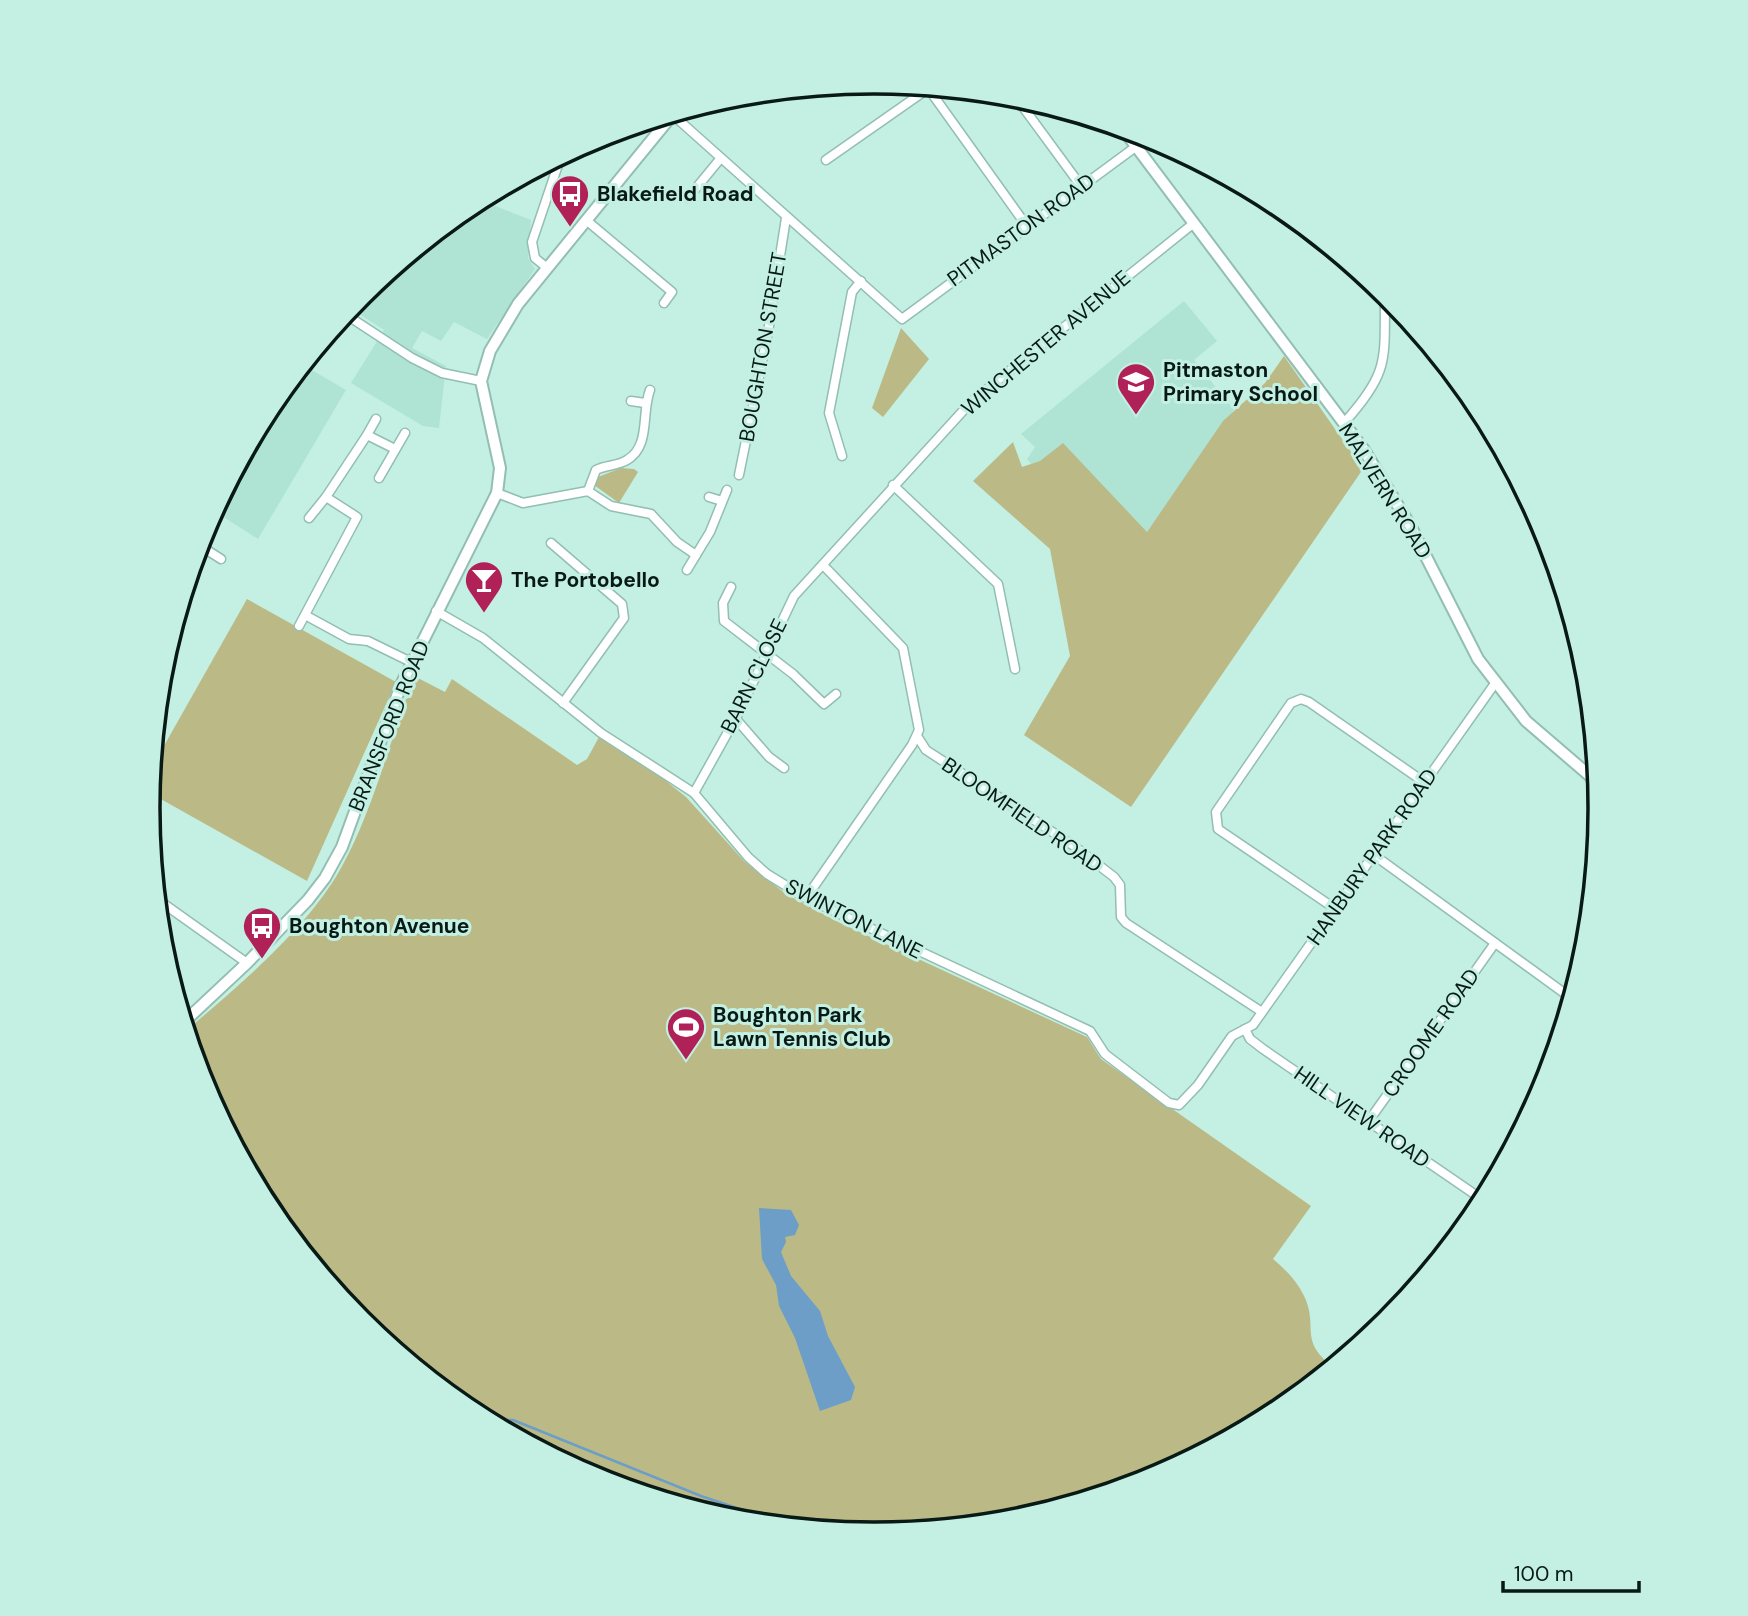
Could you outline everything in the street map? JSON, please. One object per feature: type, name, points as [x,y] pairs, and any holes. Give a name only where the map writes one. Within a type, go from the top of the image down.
[{"type":"main road","points":[[481,382],[483,366],[503,327],[546,267],[662,127]]},
{"type":"main road","name":"MALVERN ROAD","points":[[1134,144],[1364,450],[1411,527],[1478,659],[1526,721],[1587,773]]},
{"type":"main road","name":"BRANSFORD ROAD","points":[[191,1015],[308,900],[342,847],[411,662],[497,493],[500,468],[481,382]]},
{"type":"street","points":[[826,160],[917,96]]},
{"type":"street","points":[[935,97],[1026,225]]},
{"type":"street","points":[[1026,111],[1081,186]]},
{"type":"street","points":[[681,121],[786,218],[861,281],[852,292],[829,413],[842,456]]},
{"type":"street","name":"PITMASTON ROAD","points":[[861,281],[902,319],[1026,225],[1136,147]]},
{"type":"street","points":[[688,198],[720,159]]},
{"type":"street","points":[[546,267],[535,258],[532,242],[557,169]]},
{"type":"street","name":"BOUGHTON STREET","points":[[739,475],[768,332],[786,218]]},
{"type":"street","points":[[586,220],[672,292],[664,303]]},
{"type":"street","name":"WINCHESTER AVENUE","points":[[823,565],[972,401],[1194,223]]},
{"type":"street","points":[[1344,423],[1366,399],[1384,365],[1385,310]]},
{"type":"street","points":[[354,320],[403,352],[442,373],[481,382]]},
{"type":"street","points":[[588,491],[596,470],[626,461],[643,443],[645,403],[650,390]]},
{"type":"street","points":[[631,401],[645,403]]},
{"type":"street","points":[[309,518],[326,497],[376,419]]},
{"type":"street","points":[[379,478],[405,433]]},
{"type":"street","points":[[367,435],[395,449]]},
{"type":"street","points":[[893,485],[998,584],[1015,669]]},
{"type":"street","points":[[687,570],[727,489]]},
{"type":"street","points":[[497,493],[523,503],[588,491],[611,506],[651,514],[677,542],[696,555]]},
{"type":"street","points":[[299,626],[357,517],[326,497]]},
{"type":"street","points":[[709,497],[722,502]]},
{"type":"street","points":[[551,543],[622,604],[625,612],[624,618],[563,703]]},
{"type":"street","points":[[209,551],[221,559]]},
{"type":"street","points":[[806,898],[917,736],[917,717],[902,648],[823,565]]},
{"type":"street","name":"BARN CLOSE","points":[[694,793],[736,719],[793,596],[823,565]]},
{"type":"street","points":[[731,587],[723,603],[723,621],[793,674],[824,704],[836,694]]},
{"type":"street","name":"SWINTON LANE","points":[[436,611],[483,638],[601,733],[694,793],[767,874],[806,898],[1090,1031],[1105,1054],[1169,1103],[1179,1105],[1186,1100],[1232,1036],[1245,1030]]},
{"type":"street","points":[[305,615],[349,639],[368,641],[411,662]]},
{"type":"street","name":"HANBURY PARK ROAD","points":[[1245,1030],[1262,1012],[1337,910],[1496,682]]},
{"type":"street","points":[[1337,910],[1218,829],[1216,813],[1291,703],[1301,699],[1424,782]]},
{"type":"street","points":[[736,719],[769,757],[784,768]]},
{"type":"street","name":"BLOOMFIELD ROAD","points":[[917,736],[926,750],[1074,846],[1114,877],[1120,885],[1121,917],[1126,923],[1262,1012]]},
{"type":"street","points":[[1374,855],[1563,992]]},
{"type":"street","points":[[168,907],[247,963]]},
{"type":"street","name":"CROOME ROAD","points":[[1368,1122],[1495,943]]},
{"type":"street","name":"HILL VIEW ROAD","points":[[1245,1030],[1250,1039],[1263,1049],[1474,1194]]},
{"type":"shaded area","points":[[493,205],[531,220],[528,258],[535,269],[487,339],[454,322],[441,341],[422,331],[412,348],[446,366],[439,428],[423,426],[351,383],[384,330],[359,314],[440,242]]},
{"type":"shaded area","name":"Pitmaston Primary School","points":[[1184,301],[1217,341],[1194,360],[1234,410],[1147,532],[1040,462],[1031,464],[1027,459],[1035,447],[1021,434]]},
{"type":"shaded area","points":[[901,328],[929,359],[883,417],[872,408]]},
{"type":"shaded area","points":[[1284,356],[1363,469],[1131,807],[1024,735],[1070,656],[1050,549],[973,481],[1013,442],[1022,467],[1040,461],[1063,443],[1147,532],[1223,421],[1265,383]]},
{"type":"shaded area","points":[[311,370],[346,390],[258,539],[223,517],[256,451]]},
{"type":"shaded area","points":[[621,468],[638,472],[619,503],[594,485],[598,477]]},
{"type":"shaded area","points":[[247,599],[396,682],[307,881],[160,799],[164,747]]},
{"type":"shaded area","points":[[416,677],[445,692],[452,679],[577,765],[587,759],[599,737],[604,739],[647,766],[686,797],[744,861],[786,894],[836,921],[1087,1037],[1101,1059],[1311,1206],[1273,1259],[1302,1292],[1309,1308],[1312,1341],[1325,1360],[1231,1426],[1190,1448],[1103,1484],[1013,1508],[921,1520],[874,1522],[827,1520],[735,1508],[645,1484],[558,1448],[517,1426],[440,1374],[369,1313],[308,1242],[281,1204],[234,1124],[194,1024],[271,955],[327,890],[361,828],[406,699],[411,697]]},
{"type":"water","points":[[759,1208],[791,1210],[799,1225],[795,1235],[785,1237],[786,1242],[781,1252],[791,1276],[820,1311],[828,1336],[855,1387],[851,1400],[820,1411],[795,1338],[779,1306],[776,1285],[762,1259]]},
{"type":"waterway","points":[[508,1420],[739,1509]]},
{"type":"place","name":"Blakefield Road","points":[[570,228]]},
{"type":"place","name":"Pitmaston Primary School","points":[[1136,416]]},
{"type":"place","name":"The Portobello","points":[[484,614]]},
{"type":"place","name":"Boughton Avenue","points":[[262,960]]},
{"type":"place","name":"Boughton Park Lawn Tennis Club","points":[[686,1061]]}]
